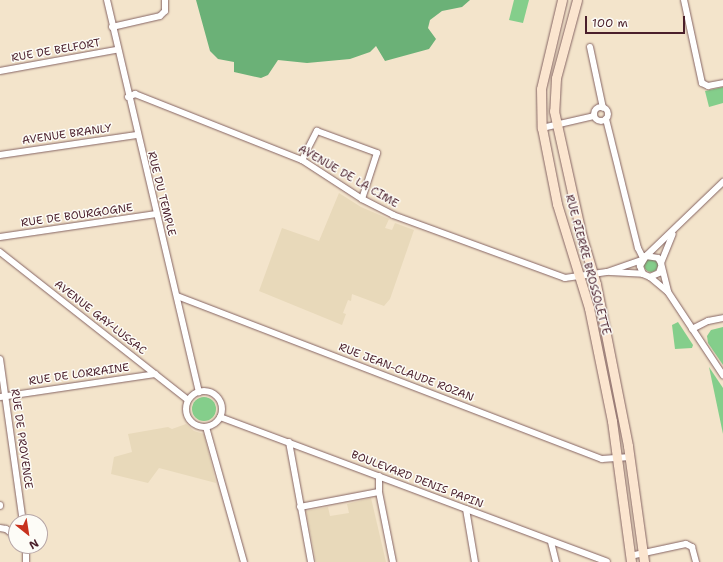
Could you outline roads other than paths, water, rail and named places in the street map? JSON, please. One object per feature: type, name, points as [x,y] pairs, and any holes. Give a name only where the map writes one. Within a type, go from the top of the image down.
[{"type":"main road","name":"RUE PIERRE BROSSOLETTE","points":[[562,0],[540,89],[542,128],[557,204],[589,308],[612,421],[631,559]]},
{"type":"main road","name":"RUE PIERRE BROSSOLETTE","points":[[577,0],[555,87],[557,125],[582,237],[594,274],[630,457]]},
{"type":"main road","points":[[630,457],[644,558]]},
{"type":"street","name":"RUE DU TEMPLE","points":[[107,0],[116,50],[177,296],[199,392]]},
{"type":"street","points":[[112,27],[160,16],[165,11],[165,0]]},
{"type":"street","points":[[684,0],[702,84],[708,86],[723,83]]},
{"type":"street","points":[[590,47],[603,108],[607,113],[606,119],[638,248],[644,258]]},
{"type":"street","name":"RUE DE BELFORT","points":[[0,72],[116,50]]},
{"type":"street","name":"AVENUE DE LA CIME","points":[[128,96],[135,94],[302,160],[362,199],[393,215],[561,277],[580,278],[607,272]]},
{"type":"street","points":[[594,116],[597,108],[603,108]]},
{"type":"street","points":[[542,128],[594,116]]},
{"type":"street","points":[[594,116],[600,121],[606,119]]},
{"type":"street","points":[[302,160],[317,131],[377,153],[362,199]]},
{"type":"street","name":"AVENUE BRANLY","points":[[0,155],[137,135]]},
{"type":"street","points":[[643,274],[640,269],[644,258],[723,182]]},
{"type":"street","name":"RUE DE BOURGOGNE","points":[[0,237],[156,214]]},
{"type":"street","points":[[650,277],[659,273],[675,229]]},
{"type":"street","name":"AVENUE GAY-LUSSAC","points":[[0,252],[188,400]]},
{"type":"street","points":[[607,272],[644,258],[656,257],[661,265],[668,292],[723,375]]},
{"type":"street","points":[[607,272],[643,274],[650,277],[668,292]]},
{"type":"street","name":"RUE JEAN-CLAUDE ROZAN","points":[[177,296],[602,459],[630,457]]},
{"type":"street","points":[[692,330],[708,321],[723,318]]},
{"type":"street","name":"RUE DE PROVENCE","points":[[0,359],[3,397],[22,514]]},
{"type":"street","name":"RUE DE LORRAINE","points":[[3,397],[155,374]]},
{"type":"street","points":[[205,391],[216,396],[222,406],[220,417],[206,427],[196,426],[189,419],[186,410],[188,400],[199,392],[205,391]]},
{"type":"street","name":"BOULEVARD DENIS PAPIN","points":[[220,417],[607,562]]},
{"type":"street","points":[[206,427],[244,562]]},
{"type":"street","points":[[289,442],[311,562]]},
{"type":"street","points":[[378,476],[379,492],[393,562]]},
{"type":"street","points":[[300,507],[379,492]]},
{"type":"street","points":[[466,509],[475,562]]},
{"type":"street","points":[[552,542],[556,562]]},
{"type":"street","points":[[631,559],[644,558],[686,544],[692,547],[696,562]]}]
